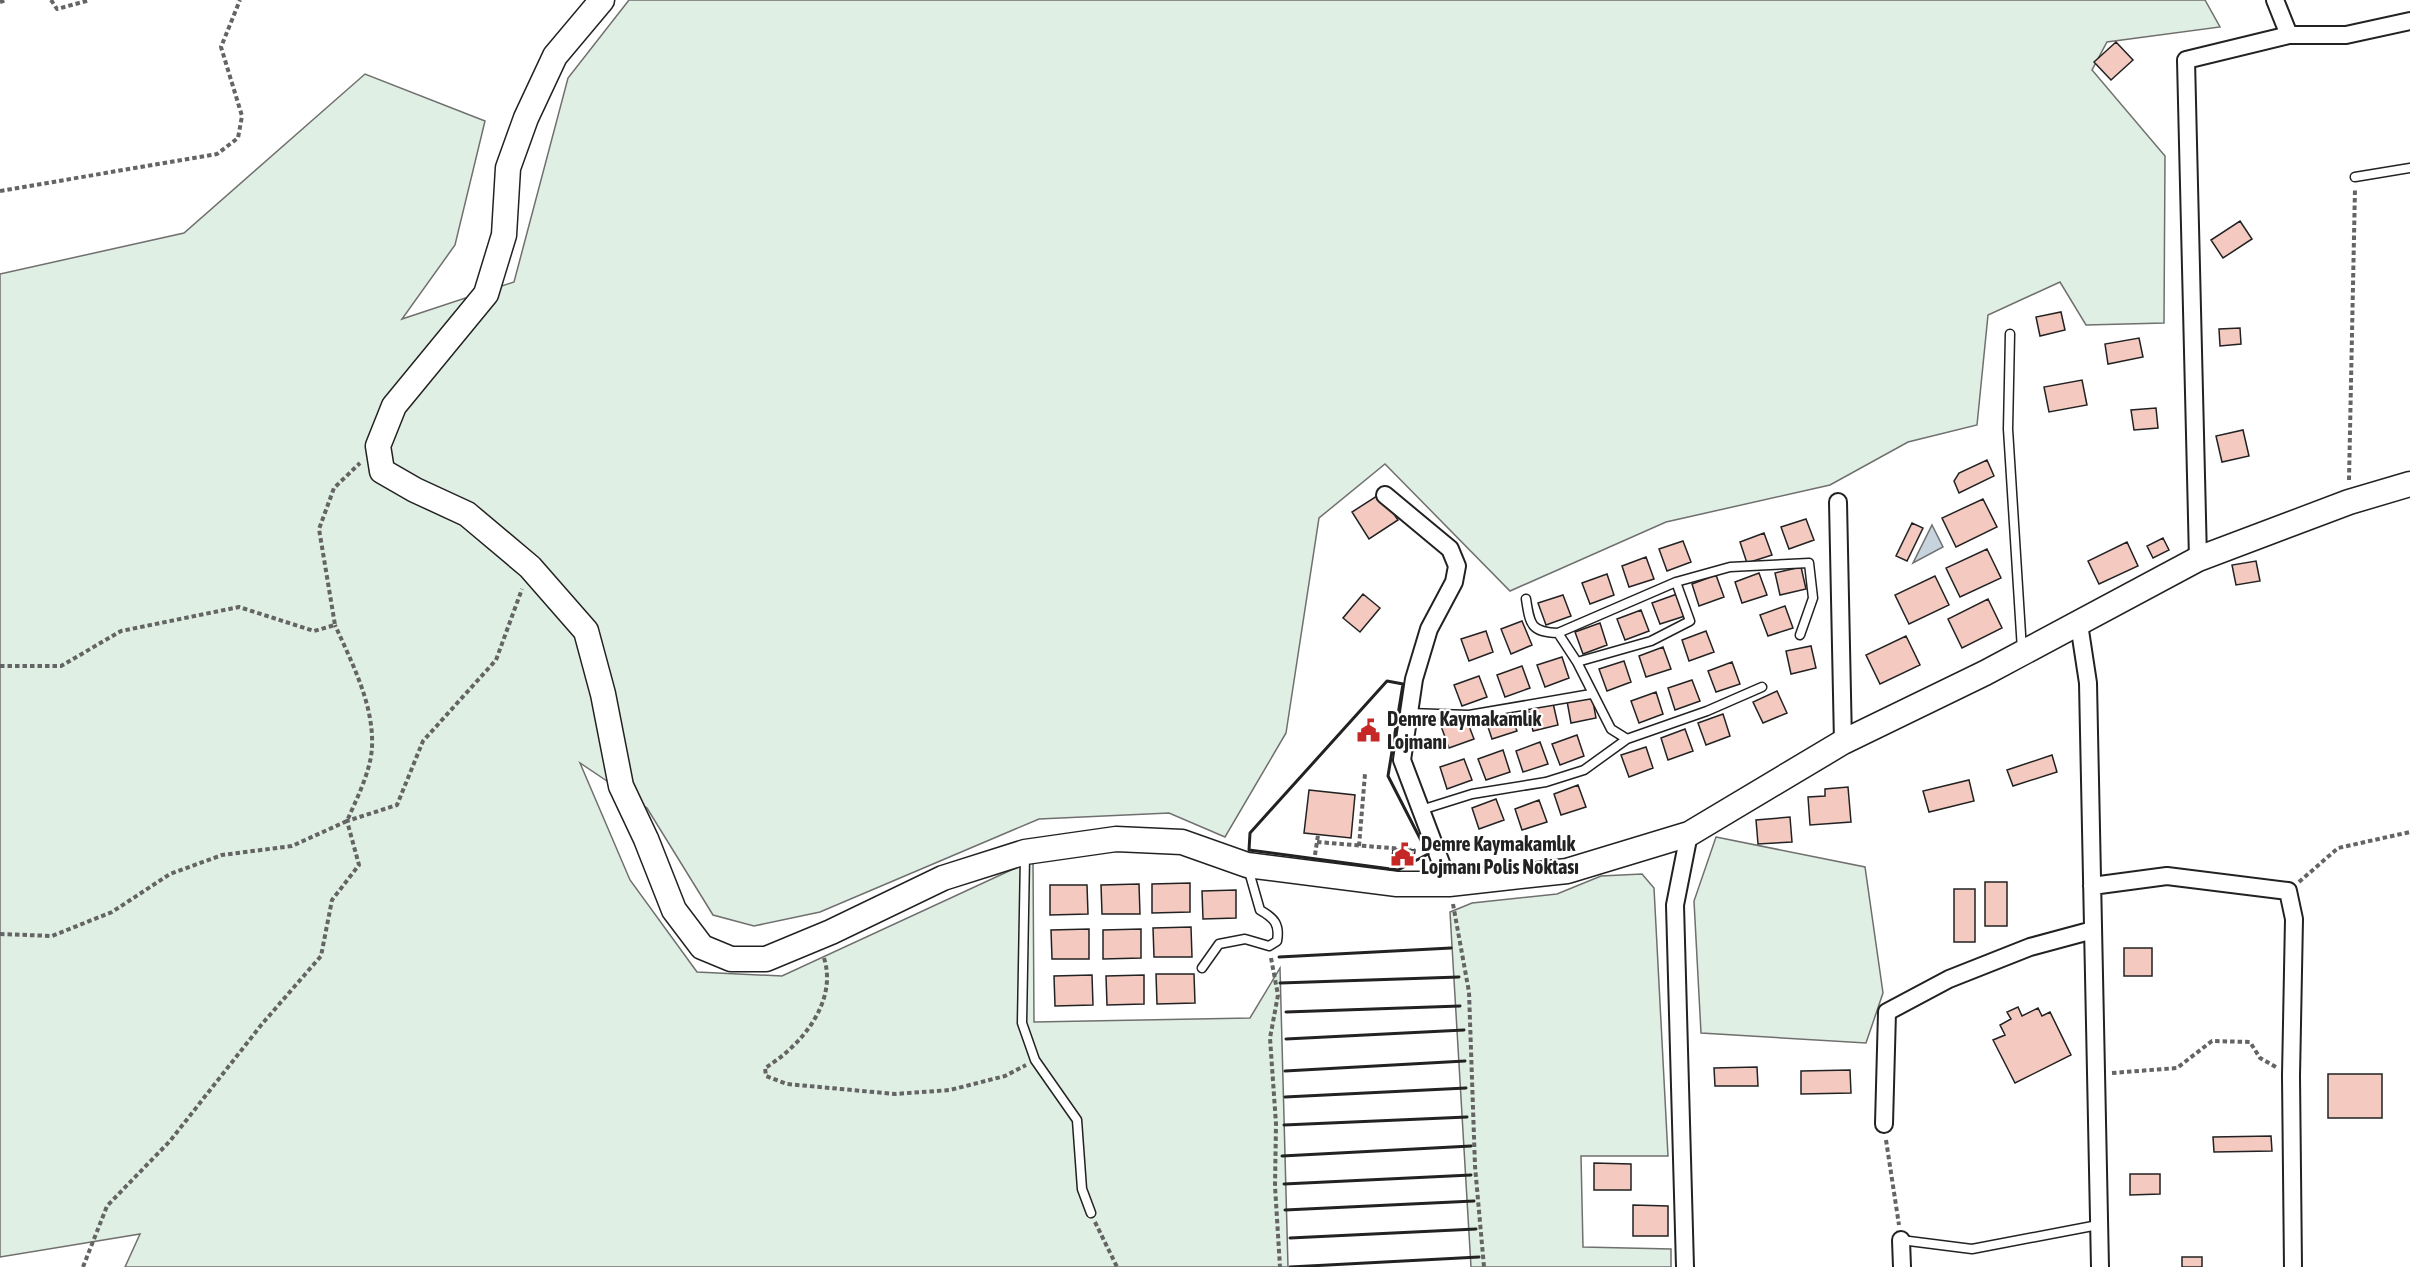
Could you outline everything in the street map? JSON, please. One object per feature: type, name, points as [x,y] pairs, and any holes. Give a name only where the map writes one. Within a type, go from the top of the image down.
[{"type":"street","points":[[602,0],[555,56],[526,118],[508,168],[504,235],[486,294],[394,406],[378,446],[382,471],[415,490],[467,514],[530,567],[586,631],[603,694],[621,786],[646,839],[674,910],[702,946],[731,959],[766,959],[943,879],[1025,852],[1116,839],[1182,842],[1247,865],[1397,884],[1449,884],[1567,871],[1689,834],[1843,742],[2022,654],[2198,559],[2349,502],[2410,484]]},
{"type":"street","points":[[2275,0],[2289,35]]},
{"type":"street","points":[[2198,559],[2186,60],[2289,35],[2346,34],[2410,21]]},
{"type":"street","points":[[1385,495],[1450,549],[1457,566],[1454,582],[1429,629],[1414,679],[1402,760],[1449,884]]},
{"type":"street","points":[[1838,502],[1843,742]]},
{"type":"street","points":[[2079,624],[2088,683],[2100,1267]]},
{"type":"street","points":[[1685,1267],[1675,905],[1689,834]]},
{"type":"street","points":[[2092,886],[2167,876],[2288,891],[2294,919],[2291,1076],[2293,1267]]},
{"type":"street","points":[[1884,1124],[1887,1012],[1949,979],[2030,947],[2093,930]]},
{"type":"street","points":[[1901,1240],[1902,1267]]},
{"type":"lane","points":[[2355,177],[2410,168]]},
{"type":"lane","points":[[2010,334],[2008,429],[2022,654]]},
{"type":"lane","points":[[1526,599],[1530,622],[1540,632],[1558,633],[1676,582],[1730,567],[1809,563],[1814,598],[1800,635]]},
{"type":"lane","points":[[1577,662],[1651,641],[1690,621],[1676,582]]},
{"type":"lane","points":[[1558,633],[1577,662],[1591,694],[1611,729],[1627,740]]},
{"type":"lane","points":[[1421,810],[1472,794],[1546,783],[1584,770],[1627,740],[1707,711],[1762,687]]},
{"type":"lane","points":[[1409,713],[1468,715],[1591,694]]},
{"type":"lane","points":[[1025,852],[1022,1023],[1035,1059],[1077,1120],[1082,1189],[1091,1213]]},
{"type":"lane","points":[[1202,968],[1219,944],[1245,939],[1269,946],[1277,941],[1279,930],[1273,917],[1260,910],[1247,865]]},
{"type":"lane","points":[[1901,1240],[1972,1249],[2098,1226]]},
{"type":"path","points":[[0,2],[6,0]]},
{"type":"path","points":[[51,0],[57,9],[90,0]]},
{"type":"path","points":[[0,191],[217,154],[238,138],[242,116],[221,47],[240,0]]},
{"type":"path","points":[[2349,502],[2355,177]]},
{"type":"path","points":[[83,1267],[107,1206],[170,1141],[262,1024],[321,956],[332,900],[359,865],[347,821],[362,787],[372,748],[368,708],[353,664],[335,625],[320,529],[334,488],[378,446]]},
{"type":"path","points":[[0,934],[52,936],[112,912],[170,874],[222,855],[292,846],[347,821],[397,805],[423,741],[496,660],[530,567]]},
{"type":"path","points":[[0,666],[61,666],[122,631],[239,607],[314,631],[335,625]]},
{"type":"path","points":[[1359,846],[1365,774]]},
{"type":"path","points":[[2288,891],[2338,848],[2410,832]]},
{"type":"path","points":[[1317,842],[1415,850]]},
{"type":"path","points":[[1449,884],[1469,992],[1475,1166],[1484,1267]]},
{"type":"path","points":[[812,940],[822,951],[828,970],[826,998],[809,1027],[783,1057],[765,1068],[766,1076],[787,1084],[894,1094],[928,1092],[950,1090],[1005,1076],[1035,1059]]},
{"type":"path","points":[[1269,946],[1278,994],[1270,1038],[1276,1124],[1275,1186],[1280,1267]]},
{"type":"path","points":[[2096,1074],[2177,1068],[2212,1041],[2250,1042],[2260,1058],[2291,1076]]},
{"type":"path","points":[[1884,1124],[1901,1240]]},
{"type":"path","points":[[1091,1213],[1117,1267]]},
{"type":"green space","points":[[629,0],[2205,0],[2220,27],[2107,42],[2092,70],[2165,156],[2164,323],[2086,325],[2060,282],[1988,315],[1977,425],[1908,442],[1830,485],[1666,522],[1510,591],[1385,464],[1319,518],[1286,733],[1225,837],[1169,813],[1039,819],[820,912],[754,926],[713,915],[647,808],[580,763],[630,880],[697,972],[782,976],[1033,860],[1034,1022],[1250,1018],[1280,968],[1288,1267],[125,1267],[140,1234],[0,1257],[0,274],[184,233],[365,74],[485,121],[455,245],[402,319],[514,282],[568,78]]},
{"type":"green space","points":[[1716,837],[1865,867],[1883,993],[1866,1043],[1701,1033],[1694,901]]},
{"type":"green space","points":[[1249,850],[1398,870],[1397,884],[1247,865]]},
{"type":"green space","points":[[1642,874],[1654,888],[1668,1156],[1581,1156],[1583,1247],[1671,1249],[1671,1267],[1471,1267],[1450,912],[1472,903],[1557,894],[1601,876]]},
{"type":"shaded area","points":[[1932,525],[1943,547],[1913,563]]},
{"type":"building","points":[[2116,42],[2133,60],[2111,80],[2094,62]]},
{"type":"building","points":[[2240,221],[2252,239],[2223,258],[2211,240]]},
{"type":"building","points":[[2061,312],[2065,330],[2040,336],[2036,317]]},
{"type":"building","points":[[2240,328],[2241,344],[2220,346],[2219,329]]},
{"type":"building","points":[[2139,338],[2143,357],[2108,364],[2105,344]]},
{"type":"building","points":[[2082,380],[2087,405],[2049,412],[2044,387]]},
{"type":"building","points":[[2156,408],[2158,428],[2134,430],[2131,410]]},
{"type":"building","points":[[2243,430],[2249,456],[2222,462],[2216,436]]},
{"type":"building","points":[[1987,460],[1994,476],[1959,493],[1954,481],[1959,473]]},
{"type":"building","points":[[1380,494],[1398,520],[1369,539],[1352,512]]},
{"type":"building","points":[[1983,499],[1997,527],[1956,547],[1942,518]]},
{"type":"building","points":[[1806,519],[1814,540],[1789,549],[1781,527]]},
{"type":"building","points":[[1912,523],[1923,528],[1907,561],[1896,556]]},
{"type":"building","points":[[1764,533],[1772,555],[1747,563],[1740,542]]},
{"type":"building","points":[[2163,538],[2169,550],[2153,558],[2147,546]]},
{"type":"building","points":[[1683,541],[1691,562],[1667,571],[1659,549]]},
{"type":"building","points":[[2127,542],[2138,566],[2099,584],[2088,561]]},
{"type":"building","points":[[1987,549],[2001,578],[1960,597],[1946,568]]},
{"type":"building","points":[[1646,557],[1654,579],[1629,587],[1622,566]]},
{"type":"building","points":[[2256,561],[2260,581],[2236,585],[2232,565]]},
{"type":"building","points":[[1801,567],[1806,589],[1780,595],[1775,573]]},
{"type":"building","points":[[1759,573],[1767,595],[1742,603],[1735,582]]},
{"type":"building","points":[[1607,574],[1614,595],[1590,604],[1582,583]]},
{"type":"building","points":[[1716,575],[1724,597],[1699,606],[1692,584]]},
{"type":"building","points":[[1935,576],[1949,605],[1909,624],[1895,595]]},
{"type":"building","points":[[1363,594],[1380,608],[1360,632],[1343,618]]},
{"type":"building","points":[[1677,594],[1685,616],[1660,624],[1652,603]]},
{"type":"building","points":[[1563,595],[1571,616],[1546,625],[1538,603]]},
{"type":"building","points":[[1988,599],[2002,628],[1962,648],[1948,619]]},
{"type":"building","points":[[1785,606],[1793,628],[1768,636],[1760,615]]},
{"type":"building","points":[[1641,610],[1649,631],[1625,640],[1617,619]]},
{"type":"building","points":[[1522,621],[1532,645],[1511,654],[1501,629]]},
{"type":"building","points":[[1600,623],[1607,645],[1583,654],[1575,632]]},
{"type":"building","points":[[1486,631],[1493,652],[1469,661],[1461,639]]},
{"type":"building","points":[[1706,631],[1714,652],[1689,661],[1682,640]]},
{"type":"building","points":[[1906,636],[1920,665],[1880,684],[1866,655]]},
{"type":"building","points":[[1811,646],[1816,668],[1791,674],[1786,651]]},
{"type":"building","points":[[1663,647],[1671,669],[1646,677],[1639,656]]},
{"type":"building","points":[[1562,657],[1569,678],[1545,687],[1537,665]]},
{"type":"building","points":[[1624,661],[1631,682],[1607,691],[1599,669]]},
{"type":"building","points":[[1732,662],[1740,684],[1716,692],[1708,671]]},
{"type":"building","points":[[1522,666],[1530,688],[1505,697],[1497,675]]},
{"type":"building","points":[[1479,676],[1487,697],[1462,706],[1454,685]]},
{"type":"building","points":[[1692,680],[1700,701],[1675,710],[1668,688]]},
{"type":"building","points":[[1777,691],[1787,713],[1763,723],[1753,702]]},
{"type":"building","points":[[1656,692],[1663,714],[1639,723],[1631,701]]},
{"type":"building","points":[[1592,696],[1596,718],[1571,723],[1567,701]]},
{"type":"building","points":[[1553,703],[1558,725],[1533,731],[1528,708]]},
{"type":"building","points":[[1509,710],[1517,731],[1492,739],[1485,718]]},
{"type":"building","points":[[1723,714],[1730,736],[1706,745],[1698,723]]},
{"type":"building","points":[[1466,718],[1474,739],[1449,748],[1441,726]]},
{"type":"building","points":[[1685,729],[1693,751],[1668,760],[1661,738]]},
{"type":"building","points":[[1577,735],[1584,756],[1560,765],[1552,744]]},
{"type":"building","points":[[1540,742],[1548,764],[1523,772],[1516,751]]},
{"type":"building","points":[[1646,747],[1653,768],[1629,777],[1621,755]]},
{"type":"building","points":[[1503,750],[1510,772],[1486,780],[1478,759]]},
{"type":"building","points":[[2052,755],[2057,772],[2013,786],[2007,770]]},
{"type":"building","points":[[1464,759],[1472,780],[1447,789],[1440,767]]},
{"type":"building","points":[[1969,780],[1974,801],[1929,812],[1923,791]]},
{"type":"building","points":[[1578,785],[1586,807],[1561,815],[1554,794]]},
{"type":"building","points":[[1848,787],[1851,822],[1810,825],[1808,797],[1825,796],[1825,789]]},
{"type":"building","name":"Demre Kaymakamlık Lojmanı","points":[[1309,790],[1355,795],[1351,838],[1304,833]]},
{"type":"building","points":[[1496,799],[1504,820],[1479,829],[1472,808]]},
{"type":"building","points":[[1539,800],[1547,822],[1522,830],[1515,809]]},
{"type":"building","points":[[1790,817],[1792,842],[1758,844],[1756,820]]},
{"type":"building","name":"Demre Kaymakamlık Lojmanı Polis Noktası","points":[[1393,849],[1415,850],[1414,859],[1392,857]]},
{"type":"building","points":[[1985,882],[2007,882],[2007,926],[1985,926]]},
{"type":"building","points":[[1190,883],[1190,912],[1152,913],[1152,884]]},
{"type":"building","points":[[1139,884],[1140,914],[1102,914],[1101,885]]},
{"type":"building","points":[[1050,885],[1087,885],[1088,914],[1050,915]]},
{"type":"building","points":[[1954,889],[1975,889],[1975,942],[1954,942]]},
{"type":"building","points":[[1236,890],[1236,918],[1203,919],[1202,891]]},
{"type":"building","points":[[1191,927],[1192,957],[1154,957],[1153,928]]},
{"type":"building","points":[[1089,929],[1089,959],[1052,959],[1051,930]]},
{"type":"building","points":[[1141,929],[1141,958],[1103,959],[1103,930]]},
{"type":"building","points":[[2124,948],[2152,948],[2152,976],[2124,976]]},
{"type":"building","points":[[1156,974],[1194,974],[1195,1003],[1157,1004]]},
{"type":"building","points":[[1092,975],[1093,1005],[1055,1006],[1054,976]]},
{"type":"building","points":[[1144,975],[1144,1004],[1107,1005],[1106,976]]},
{"type":"building","points":[[2018,1007],[2022,1016],[2038,1008],[2042,1016],[2050,1012],[2071,1055],[2015,1083],[1993,1040],[2005,1035],[2000,1025],[2011,1019],[2007,1012]]},
{"type":"building","points":[[1757,1067],[1758,1086],[1715,1086],[1714,1068]]},
{"type":"building","points":[[1850,1070],[1851,1093],[1801,1094],[1801,1071]]},
{"type":"building","points":[[2328,1074],[2382,1074],[2382,1118],[2328,1118]]},
{"type":"building","points":[[2271,1136],[2272,1151],[2214,1152],[2213,1137]]},
{"type":"building","points":[[1594,1163],[1631,1164],[1631,1190],[1594,1190]]},
{"type":"building","points":[[2130,1174],[2160,1174],[2160,1194],[2130,1195]]},
{"type":"building","points":[[1633,1205],[1668,1206],[1668,1236],[1633,1236]]},
{"type":"building","points":[[2182,1257],[2202,1257],[2202,1267],[2182,1267]]},
{"type":"wall","points":[[1387,681],[1403,684],[1388,776],[1428,854],[1398,870],[1249,850],[1250,833],[1387,681]]},
{"type":"wall","points":[[1279,957],[1451,948]]},
{"type":"wall","points":[[1280,983],[1459,977]]},
{"type":"wall","points":[[1286,1012],[1460,1006]]},
{"type":"wall","points":[[1286,1039],[1464,1030]]},
{"type":"wall","points":[[1285,1071],[1465,1061]]},
{"type":"wall","points":[[1285,1097],[1466,1088]]},
{"type":"wall","points":[[1284,1125],[1467,1117]]},
{"type":"wall","points":[[1282,1156],[1471,1146]]},
{"type":"wall","points":[[1284,1184],[1471,1175]]},
{"type":"wall","points":[[1285,1210],[1474,1201]]},
{"type":"wall","points":[[1290,1238],[1476,1229]]},
{"type":"wall","points":[[1290,1267],[1479,1257]]},
{"type":"place","name":"Demre Kaymakamlık Lojmanı","points":[[1369,730]]},
{"type":"place","name":"Demre Kaymakamlık Lojmanı Polis Noktası","points":[[1403,854]]}]
